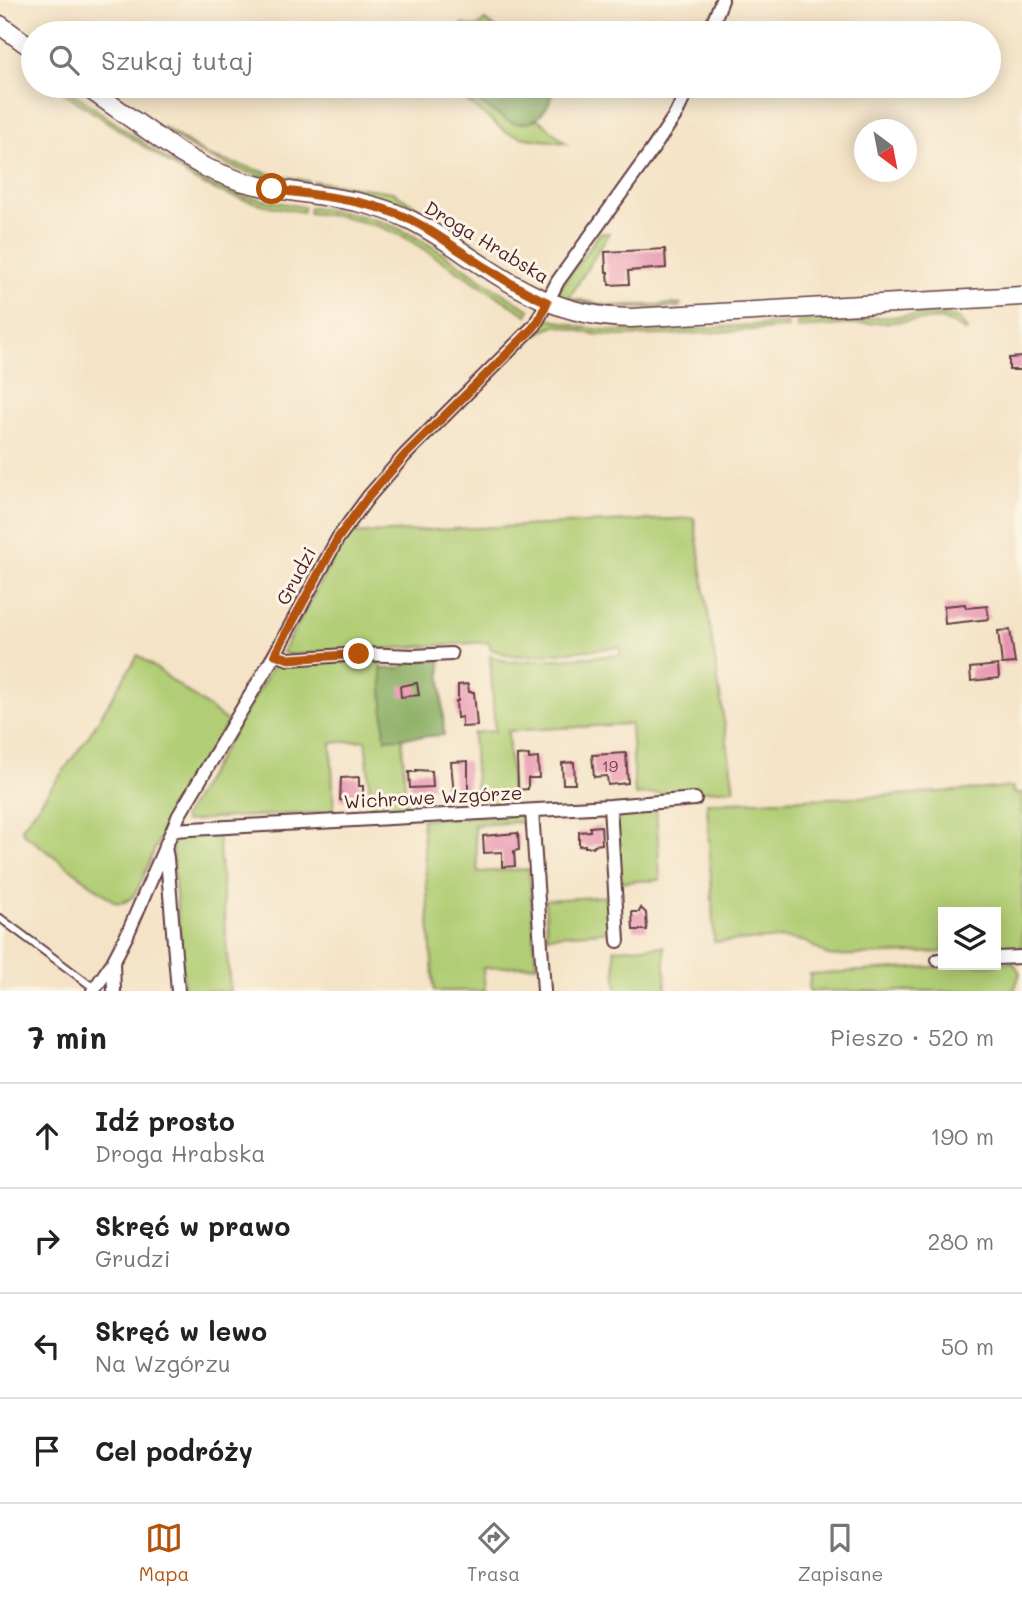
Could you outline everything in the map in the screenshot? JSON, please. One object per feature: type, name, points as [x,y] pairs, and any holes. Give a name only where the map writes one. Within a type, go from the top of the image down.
[{"type":"street","points":[[714,21],[722,0]]},
{"type":"street","points":[[0,25],[21,40]]},
{"type":"street","name":"Droga Hrabska","points":[[102,98],[162,141],[206,168],[256,185],[357,201],[396,213],[421,225],[522,290],[547,302],[587,314],[631,318],[1022,296]]},
{"type":"street","name":"Grudzi","points":[[94,990],[127,935],[179,815],[275,654],[338,538],[369,496],[405,455],[533,328],[558,281],[652,150],[683,98]]},
{"type":"street","points":[[275,654],[289,659],[359,654],[451,654]]},
{"type":"street","name":"Wichrowe Wzgórze","points":[[173,830],[532,811],[695,799]]},
{"type":"street","points":[[610,806],[618,941]]},
{"type":"street","points":[[532,811],[544,991]]},
{"type":"street","points":[[165,847],[178,991]]},
{"type":"street","points":[[1001,958],[1022,957]]},
{"type":"street","points":[[113,962],[114,991]]},
{"type":"lane","points":[[0,918],[94,990]]},
{"type":"green space","points":[[72,98],[80,98],[175,165],[207,183],[243,196],[304,207],[303,212],[246,200],[192,179]]},
{"type":"green space","points":[[466,98],[550,98],[540,116],[526,123],[509,121],[476,100],[468,102]]},
{"type":"green space","points":[[476,100],[524,123],[538,119],[566,143],[525,138],[506,132],[468,102]]},
{"type":"green space","points":[[164,127],[208,156],[275,175],[308,181],[307,184],[266,177],[231,167],[214,160],[181,141],[163,129]]},
{"type":"green space","points":[[313,181],[393,192],[507,267],[546,289],[526,281],[411,209],[351,191],[313,185]]},
{"type":"green space","points":[[310,207],[370,219],[408,233],[530,310],[527,315],[406,238],[381,227],[339,216],[309,213]]},
{"type":"green space","points":[[600,233],[609,233],[569,298],[610,306],[681,304],[679,307],[619,307],[590,304],[560,297],[559,290]]},
{"type":"green space","points":[[942,314],[959,319],[967,330],[940,319],[797,328],[797,322]]},
{"type":"green space","points":[[545,317],[580,327],[612,331],[664,331],[787,323],[788,328],[615,336],[593,334],[557,325],[536,334]]},
{"type":"green space","points":[[694,518],[734,789],[635,795],[631,724],[508,731],[512,803],[477,805],[473,733],[495,731],[490,656],[509,662],[620,655],[620,647],[524,656],[490,649],[489,642],[290,655],[282,652],[347,534]]},
{"type":"green space","points":[[138,655],[228,722],[175,810],[134,895],[118,903],[23,833],[22,828],[88,737]]},
{"type":"green space","points":[[440,659],[444,735],[385,739],[381,669],[401,668],[408,662]]},
{"type":"green space","points":[[276,661],[381,661],[385,738],[402,737],[406,809],[371,811],[366,740],[331,743],[334,812],[185,822],[183,818]]},
{"type":"green space","points":[[1013,787],[1013,793],[1022,793],[1022,952],[1001,951],[1001,907],[938,907],[938,952],[829,956],[806,942],[787,938],[714,942],[707,803]]},
{"type":"green space","points":[[656,806],[660,880],[619,882],[615,821],[630,807]]},
{"type":"green space","points":[[523,815],[527,820],[527,829],[518,822],[474,825],[478,872],[529,869],[536,965],[483,968],[485,991],[434,991],[422,819]]},
{"type":"green space","points":[[218,833],[230,991],[184,991],[172,846],[177,835]]},
{"type":"green space","points":[[612,896],[613,931],[547,936],[545,900]]},
{"type":"green space","points":[[664,946],[666,991],[617,991],[614,949]]},
{"type":"green space","points":[[1013,962],[1020,973],[1014,991],[809,991],[810,974],[938,967],[938,970],[1001,970],[1001,963]]},
{"type":"building","points":[[665,249],[666,268],[628,271],[629,284],[609,285],[605,252]]},
{"type":"building","points":[[1022,357],[1022,370],[1009,370],[1009,358]]},
{"type":"building","points":[[965,604],[966,608],[987,606],[989,619],[945,624],[944,606]]},
{"type":"building","points":[[1010,630],[1015,663],[1002,664],[998,631]]},
{"type":"building","points":[[998,665],[999,678],[971,681],[970,668]]},
{"type":"building","points":[[417,683],[419,695],[401,697],[400,686]]},
{"type":"building","points":[[468,684],[469,692],[474,692],[477,726],[462,727],[462,717],[457,718],[458,685]]},
{"type":"building","points":[[626,753],[628,783],[608,785],[607,776],[594,777],[592,755]]},
{"type":"building","points":[[529,755],[529,759],[538,758],[539,778],[528,778],[528,789],[518,790],[517,756]]},
{"type":"building","points":[[468,761],[468,794],[454,795],[451,762]]},
{"type":"building","points":[[574,762],[575,784],[563,784],[562,763]]},
{"type":"building","points":[[432,771],[433,787],[410,788],[409,772]]},
{"type":"building","points":[[359,777],[359,786],[363,786],[363,802],[340,800],[341,778]]},
{"type":"building","points":[[601,826],[602,844],[594,847],[579,846],[579,832]]},
{"type":"building","points":[[518,833],[519,850],[514,851],[515,866],[502,867],[502,852],[484,853],[483,836]]},
{"type":"building","points":[[641,908],[646,913],[647,930],[633,930],[632,912],[639,912]]},
{"type":"route","points":[[272,189],[357,201],[396,213],[421,225],[499,276],[547,302],[533,328],[405,455],[369,496],[338,538],[275,654],[289,659],[359,654]]}]
